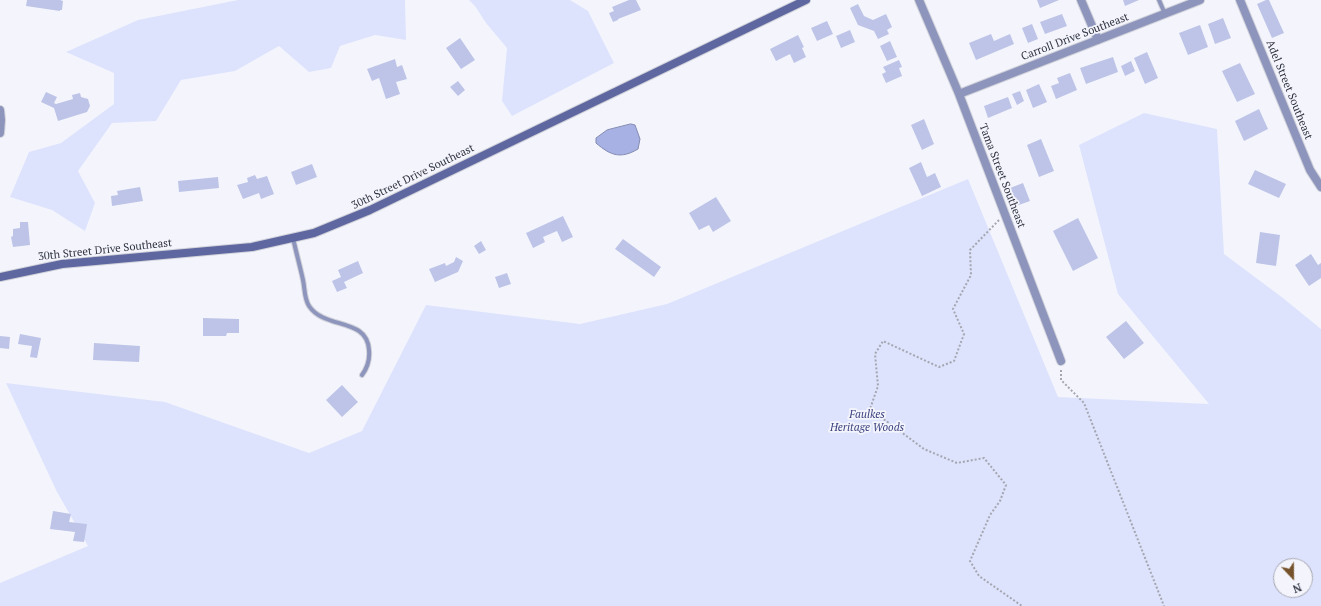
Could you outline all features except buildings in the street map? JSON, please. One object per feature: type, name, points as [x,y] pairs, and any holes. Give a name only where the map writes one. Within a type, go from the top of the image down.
[{"type":"main road","name":"30th Street Drive Southeast","points":[[0,276],[62,264],[252,247],[314,233],[370,210],[806,0]]},
{"type":"street","name":"Tama Street Southeast","points":[[919,0],[959,94],[1060,361]]},
{"type":"street","points":[[1081,0],[1098,40]]},
{"type":"street","name":"Carroll Drive Southeast","points":[[959,94],[1200,0]]},
{"type":"street","name":"Adel Street Southeast","points":[[1240,0],[1310,170],[1321,187]]},
{"type":"street","points":[[0,110],[0,132]]},
{"type":"lane","points":[[1160,0],[1165,14]]},
{"type":"lane","points":[[293,238],[304,293],[309,305],[321,318],[356,328],[364,336],[369,345],[368,367],[362,376]]},
{"type":"path","points":[[1005,213],[970,250],[971,275],[953,309],[964,334],[954,361],[939,367],[883,341],[875,354],[878,386],[870,409],[924,449],[957,463],[984,458],[1006,485],[1000,500],[990,515],[970,561],[979,576],[1022,606]]},
{"type":"path","points":[[1060,361],[1061,380],[1084,403],[1164,606]]},
{"type":"green space","points":[[238,0],[405,0],[406,40],[375,35],[340,46],[331,68],[309,72],[279,46],[235,71],[181,80],[156,121],[112,123],[78,171],[95,203],[85,231],[52,210],[10,197],[29,152],[61,143],[114,104],[114,73],[66,52],[138,20]]},
{"type":"green space","points":[[469,0],[570,0],[588,11],[614,63],[512,116],[502,101],[507,48]]},
{"type":"green space","name":"Faulkes Heritage Woods","points":[[1144,113],[1217,129],[1224,254],[1283,298],[1321,329],[1321,606],[0,606],[0,583],[88,546],[57,492],[6,383],[165,402],[309,453],[362,431],[426,305],[580,324],[667,304],[968,179],[1058,397],[1209,404],[1118,294],[1079,145]]},
{"type":"water","points":[[631,124],[635,125],[640,139],[638,149],[626,154],[616,155],[606,151],[596,143],[596,138],[607,130]]}]
